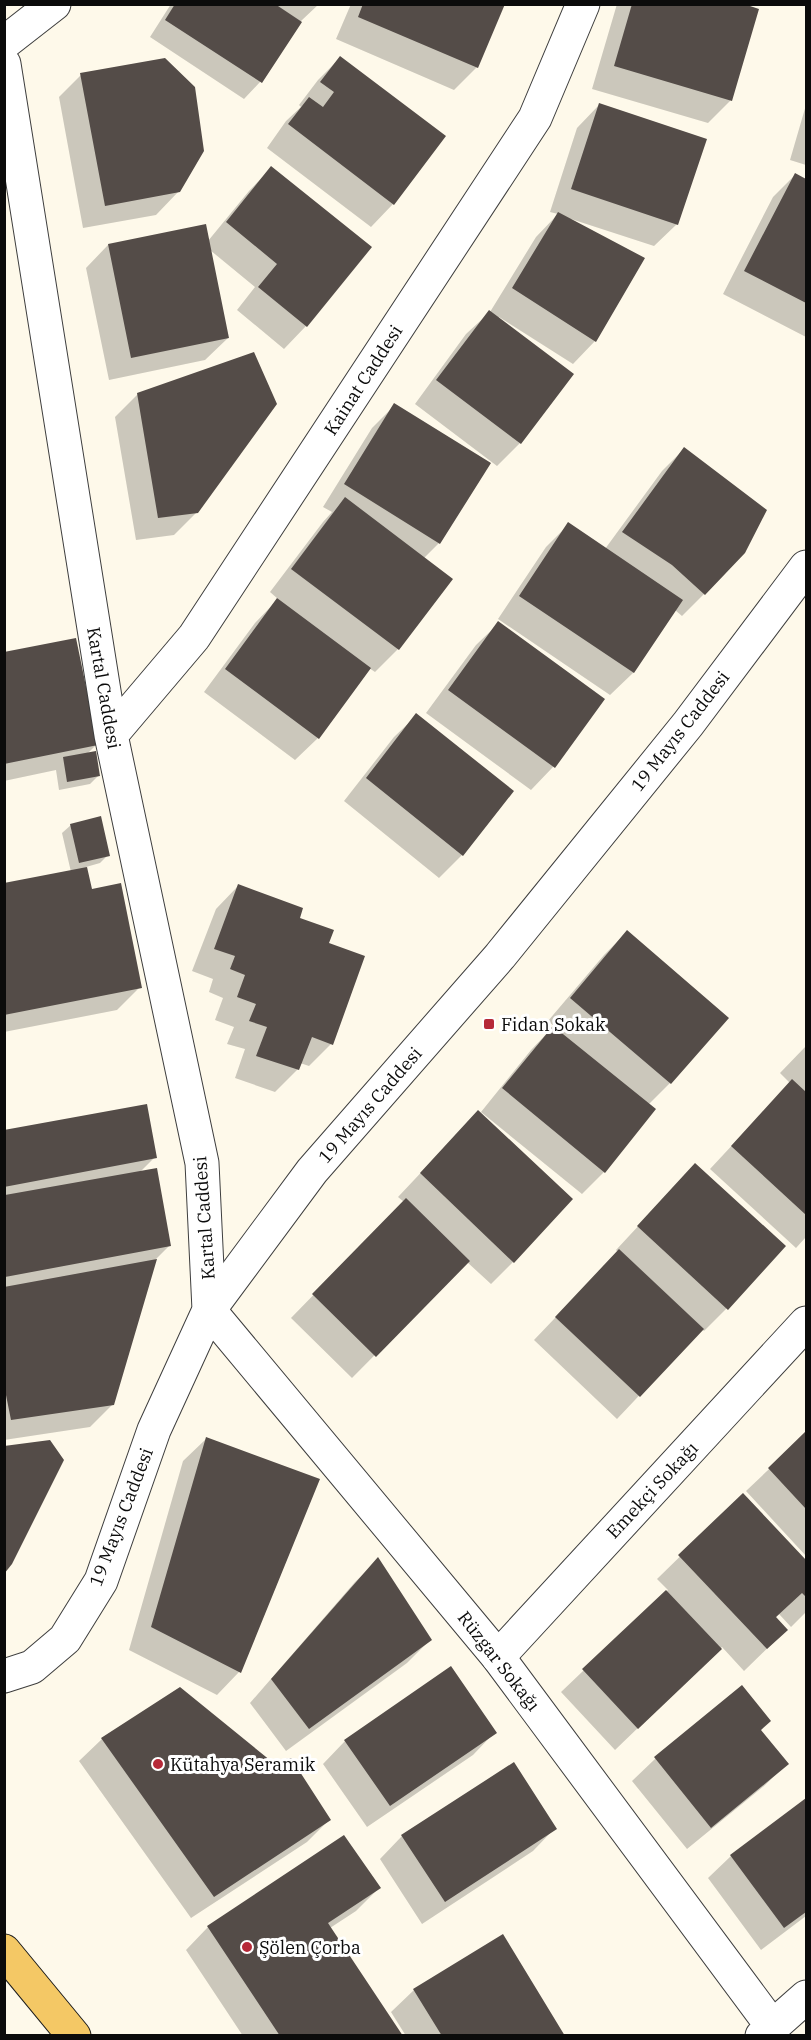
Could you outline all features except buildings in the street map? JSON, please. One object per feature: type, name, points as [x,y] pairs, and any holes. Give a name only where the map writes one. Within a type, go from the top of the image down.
[{"type":"main road","points":[[4,1951],[74,2036]]},
{"type":"street","points":[[4,43],[54,4]]},
{"type":"street","name":"Kainat Caddesi","points":[[111,735],[194,638],[528,128],[583,4]]},
{"type":"street","name":"Kartal Caddesi","points":[[4,64],[111,735],[202,1163],[209,1310]]},
{"type":"street","name":"19 Mayıs Caddesi","points":[[4,1676],[32,1667],[65,1639],[101,1581],[154,1431],[209,1310],[312,1170],[500,956],[688,723],[807,567]]},
{"type":"street","name":"Rüzgar Sokağı","points":[[209,1310],[498,1657],[773,2032]]},
{"type":"street","name":"Emekçi Sokağı","points":[[498,1657],[807,1323]]},
{"type":"street","points":[[773,2032],[807,1996]]},
{"type":"place","name":"Fidan Sokak","points":[[489,1024]]},
{"type":"place","name":"Kütahya Seramik","points":[[158,1764]]},
{"type":"place","name":"Şölen Çorba","points":[[247,1947]]}]
